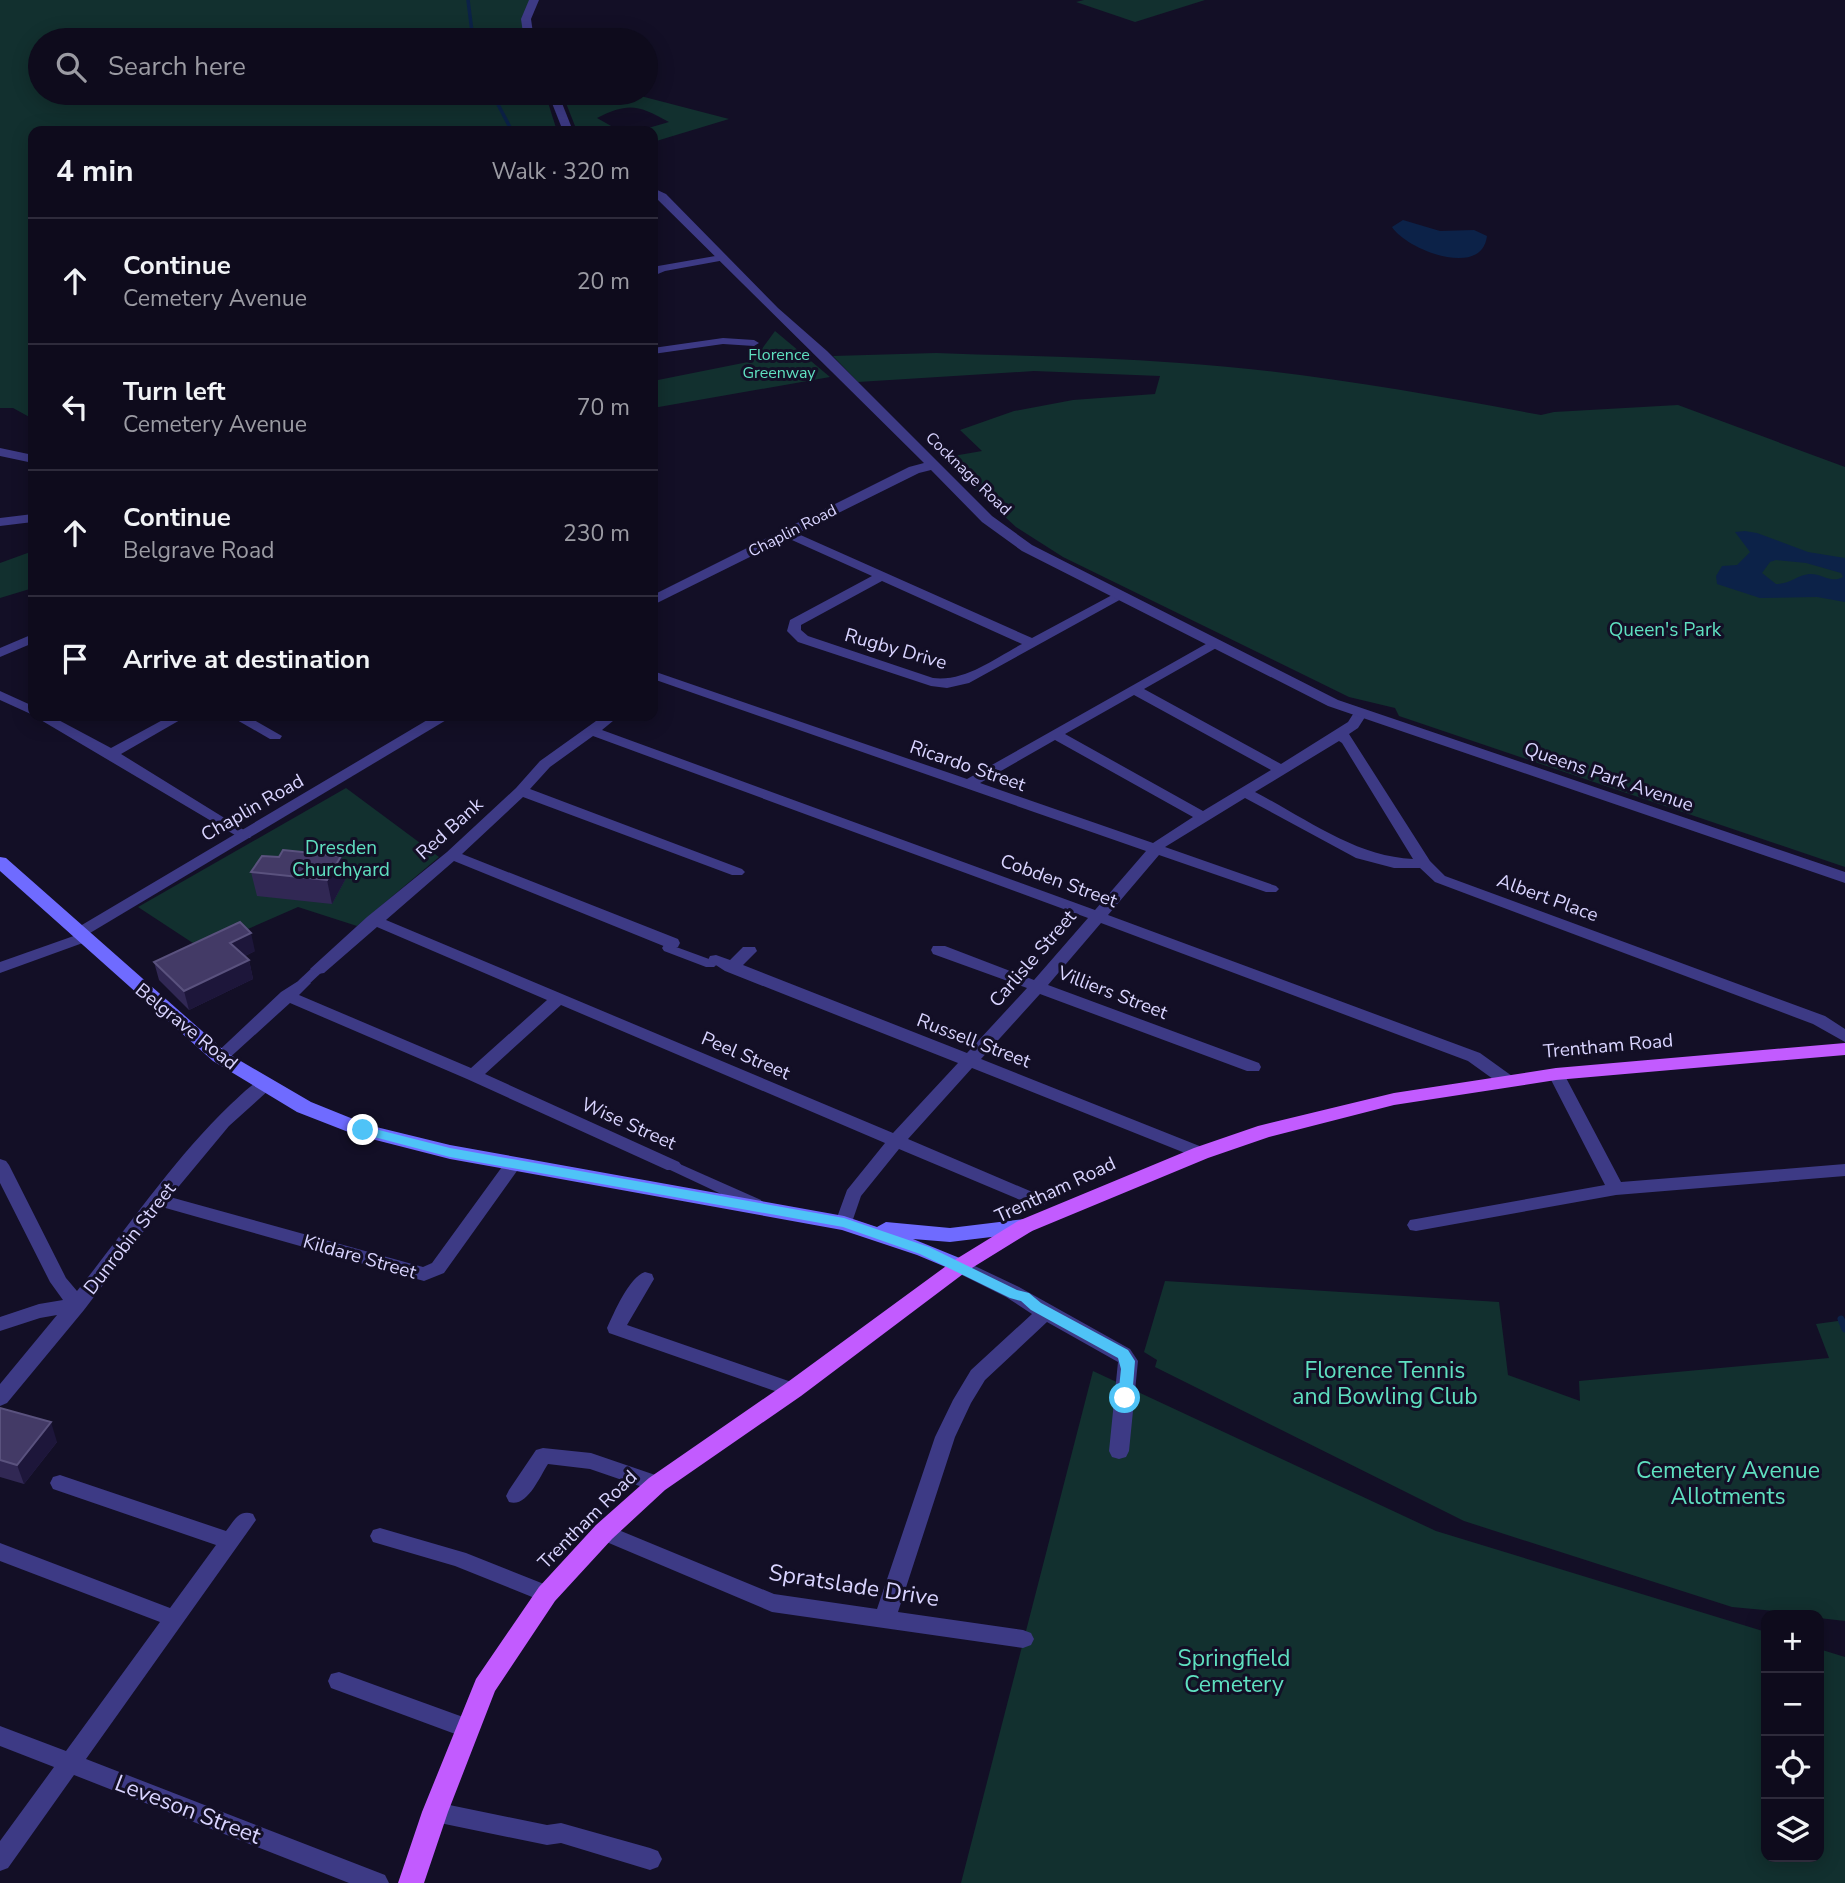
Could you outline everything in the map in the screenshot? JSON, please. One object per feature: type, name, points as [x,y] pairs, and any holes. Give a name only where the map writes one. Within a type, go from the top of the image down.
[{"type":"main road","name":"Belgrave Road","points":[[0,862],[220,1057],[304,1107],[363,1130],[450,1152],[851,1225],[950,1235],[1025,1226]]},
{"type":"main road","name":"Trentham Road","points":[[411,1883],[435,1812],[485,1686],[547,1594],[604,1532],[657,1484],[793,1390],[960,1266],[1025,1226],[1144,1174],[1201,1153],[1265,1131],[1394,1099],[1556,1074],[1845,1049]]},
{"type":"main road","name":"Belgrave Road","points":[[851,1225],[924,1250],[960,1266]]},
{"type":"street","points":[[526,28],[527,8],[534,0]]},
{"type":"street","points":[[557,105],[566,126]]},
{"type":"street","name":"Cocknage Road","points":[[658,194],[774,312],[833,365],[987,519],[1027,548],[1119,597],[1360,714]]},
{"type":"street","points":[[658,270],[721,258]]},
{"type":"street","points":[[658,350],[723,341],[754,343]]},
{"type":"street","points":[[0,452],[28,458]]},
{"type":"street","name":"Chaplin Road","points":[[658,598],[914,470],[934,465]]},
{"type":"street","points":[[0,522],[28,519]]},
{"type":"street","points":[[787,533],[1032,643]]},
{"type":"street","name":"Rugby Drive","points":[[881,576],[795,623],[794,631],[803,639],[931,682],[947,684],[964,680],[1119,597]]},
{"type":"street","points":[[0,653],[28,640]]},
{"type":"street","points":[[966,785],[1213,644]]},
{"type":"street","name":"Ricardo Street","points":[[658,680],[1271,889]]},
{"type":"street","points":[[1134,689],[1280,768]]},
{"type":"street","points":[[0,695],[28,709]]},
{"type":"street","name":"Carlisle Street","points":[[851,1225],[853,1194],[895,1142],[1038,986],[1154,849],[1280,768],[1340,734],[1353,725],[1360,714]]},
{"type":"street","name":"Queens Park Avenue","points":[[1360,714],[1845,878]]},
{"type":"street","points":[[50,721],[111,754],[245,835]]},
{"type":"street","points":[[111,754],[171,721]]},
{"type":"street","points":[[246,721],[275,736]]},
{"type":"street","name":"Chaplin Road","points":[[0,968],[82,935],[437,721]]},
{"type":"street","name":"Red Bank","points":[[220,1057],[373,920],[452,855],[521,791],[545,764],[605,721]]},
{"type":"street","name":"Cobden Street","points":[[591,731],[1474,1057],[1506,1080]]},
{"type":"street","points":[[1055,734],[1203,817]]},
{"type":"street","points":[[1340,734],[1347,740],[1424,864]]},
{"type":"street","points":[[521,791],[731,870],[737,856]]},
{"type":"street","points":[[1243,791],[1361,855],[1394,863],[1424,864]]},
{"type":"street","points":[[452,855],[629,926],[670,946]]},
{"type":"street","name":"Albert Place","points":[[1424,864],[1440,879],[1819,1020],[1845,1037]]},
{"type":"street","points":[[543,909],[556,898]]},
{"type":"street","points":[[629,926],[641,914]]},
{"type":"street","name":"Peel Street","points":[[373,920],[461,951],[558,999],[895,1142],[1015,1199],[1038,1201],[1062,1211]]},
{"type":"street","name":"Russell Street","points":[[670,946],[710,964],[723,964],[970,1060],[1201,1153]]},
{"type":"street","name":"Villiers Street","points":[[939,950],[963,952],[1038,986],[1254,1068]]},
{"type":"street","points":[[723,964],[749,951]]},
{"type":"street","name":"Wise Street","points":[[287,996],[473,1075],[767,1209]]},
{"type":"street","points":[[473,1075],[558,999]]},
{"type":"street","points":[[1556,1074],[1616,1189]]},
{"type":"street","name":"Dunrobin Street","points":[[0,1398],[77,1305],[158,1200],[235,1109],[264,1085]]},
{"type":"street","name":"Kildare Street","points":[[158,1200],[424,1274],[438,1268],[513,1164]]},
{"type":"street","points":[[0,1165],[58,1282],[77,1305]]},
{"type":"street","points":[[1416,1225],[1616,1189],[1845,1170]]},
{"type":"street","points":[[960,1266],[1014,1295],[1030,1299],[1046,1312],[1123,1354],[1128,1361],[1119,1451]]},
{"type":"street","points":[[645,1279],[616,1328],[793,1390]]},
{"type":"street","points":[[0,1324],[39,1311],[77,1305]]},
{"type":"street","points":[[885,1618],[945,1437],[963,1400],[978,1375],[1046,1312]]},
{"type":"street","points":[[516,1496],[543,1456],[591,1461],[657,1484]]},
{"type":"street","points":[[60,1483],[230,1541]]},
{"type":"street","points":[[0,1860],[246,1520]]},
{"type":"street","name":"Spratslade Drive","points":[[604,1532],[772,1603],[1023,1639]]},
{"type":"street","points":[[380,1536],[459,1559],[547,1594]]},
{"type":"street","points":[[0,1552],[176,1619]]},
{"type":"street","points":[[339,1681],[467,1728]]},
{"type":"street","name":"Leveson Street","points":[[0,1736],[377,1883]]},
{"type":"street","points":[[435,1812],[547,1836],[561,1833],[650,1859]]},
{"type":"green space","points":[[0,0],[535,0],[525,22],[526,28],[28,28],[28,105],[549,105],[555,126],[28,126],[28,416],[13,408],[0,408]]},
{"type":"green space","points":[[1205,0],[1135,22],[1076,2]]},
{"type":"green space","points":[[658,101],[729,119],[658,140],[658,126],[655,126],[669,122],[641,109],[617,109],[597,118],[611,126],[575,126],[567,105],[658,105]]},
{"type":"green space","name":"Florence Greenway","points":[[775,331],[830,377],[658,407],[658,380],[753,361]]},
{"type":"green space","name":"Queen's Park","points":[[936,353],[1119,359],[1271,371],[1541,415],[1678,405],[1845,467],[1845,867],[1399,716],[1395,708],[1349,697],[1063,557],[1016,527],[954,470],[960,465],[953,456],[982,451],[960,430],[1014,411],[1073,400],[1155,394],[1160,376],[1034,371],[858,382],[833,356]]},
{"type":"green space","points":[[28,553],[28,590],[0,598],[0,563]]},
{"type":"green space","name":"Dresden Churchyard","points":[[346,788],[439,857],[357,926],[298,907],[202,949],[138,907]]},
{"type":"green space","points":[[1165,1281],[1499,1302],[1508,1375],[1580,1401],[1579,1381],[1829,1358],[1816,1324],[1845,1320],[1845,1621],[1824,1619],[1824,1610],[1732,1607],[1464,1521],[1155,1367],[1157,1360],[1144,1352]]},
{"type":"green space","name":"Springfield Cemetery","points":[[1093,1371],[1436,1531],[1761,1630],[1761,1862],[1824,1862],[1824,1651],[1845,1657],[1845,1883],[961,1883]]},
{"type":"water","points":[[1403,220],[1440,231],[1474,230],[1487,236],[1482,249],[1472,256],[1443,256],[1427,251],[1400,236],[1392,227]]},
{"type":"water","points":[[1735,532],[1757,533],[1808,552],[1845,558],[1845,602],[1817,597],[1760,598],[1717,584],[1716,576],[1722,566],[1737,565],[1750,552]],"holes":[[[1776,560],[1806,563],[1841,573],[1843,577],[1830,579],[1809,574],[1776,584],[1762,573],[1770,562]]]},
{"type":"building","points":[[283,850],[341,856],[327,880],[251,872],[262,856],[279,857]]},
{"type":"building","points":[[240,922],[251,933],[230,943],[249,960],[184,991],[154,962]]},
{"type":"building","points":[[0,1408],[51,1422],[17,1465],[0,1460]]},
{"type":"waterway","points":[[468,0],[472,28]]},
{"type":"waterway","points":[[498,105],[509,126]]},
{"type":"waterway","points":[[1841,1319],[1845,1329]]},
{"type":"route","points":[[363,1130],[450,1152],[844,1223],[924,1250],[1014,1295],[1030,1299],[1036,1307],[1123,1354],[1128,1361],[1125,1398]]},
{"type":"park label","name":"Florence Tennis and Bowling Club","points":[[1385,1383]]},
{"type":"park label","name":"Cemetery Avenue Allotments","points":[[1728,1483]]}]
